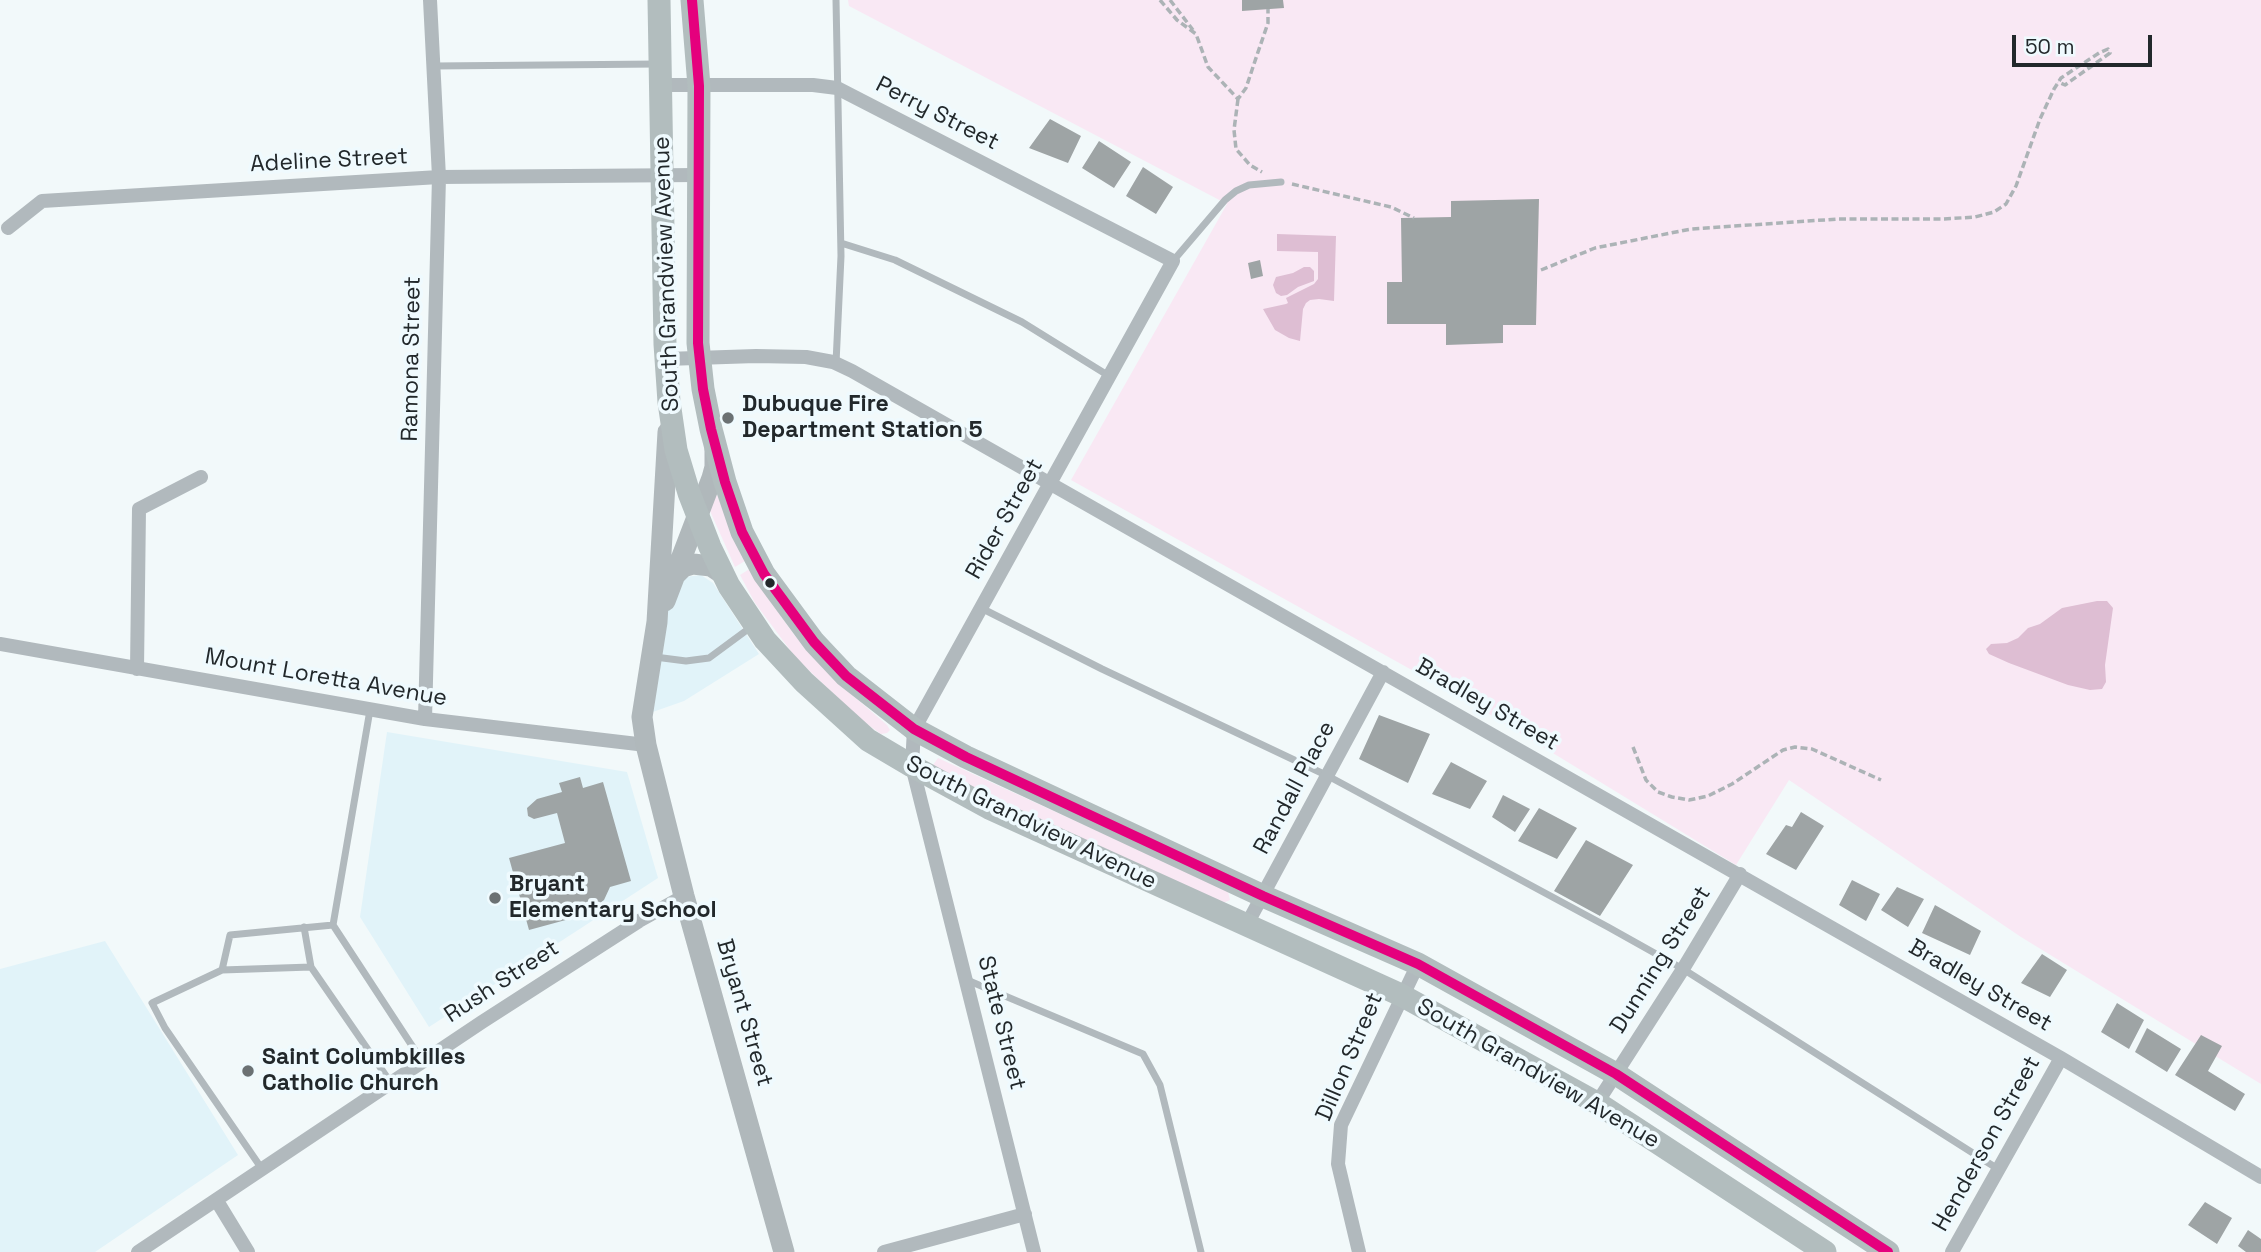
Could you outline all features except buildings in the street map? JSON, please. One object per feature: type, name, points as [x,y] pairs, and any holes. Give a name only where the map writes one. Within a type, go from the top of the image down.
[{"type":"main road","name":"South Grandview Avenue","points":[[659,0],[666,359],[676,450],[697,515],[723,574],[765,640],[804,682],[868,740],[912,766],[989,808],[1401,995],[1597,1103],[1825,1252]]},
{"type":"main road","name":"South Grandview Avenue","points":[[692,0],[699,86],[700,357],[703,389],[715,445],[742,532],[764,574],[814,642],[846,676],[914,729],[966,757],[1263,896],[1418,964],[1616,1074],[1888,1252]]},
{"type":"main road","points":[[657,622],[666,506],[669,402]]},
{"type":"main road","points":[[657,622],[715,467],[715,445]]},
{"type":"main road","points":[[674,575],[683,567],[693,564],[711,566],[723,574]]},
{"type":"main road","name":"Bryant Street","points":[[657,622],[642,717],[646,745],[684,896],[784,1252]]},
{"type":"street","name":"Ramona Street","points":[[425,719],[439,177],[430,0]]},
{"type":"street","name":"Perry Street","points":[[662,75],[699,86],[802,85],[837,88],[1173,261]]},
{"type":"street","name":"Adeline Street","points":[[8,228],[42,201],[439,177],[698,175]]},
{"type":"street","name":"Rider Street","points":[[923,806],[912,766],[914,729],[1173,261]]},
{"type":"street","name":"Bradley Street","points":[[666,359],[806,357],[836,363],[1740,874],[2061,1058],[2261,1177]]},
{"type":"street","points":[[137,669],[139,509],[201,477]]},
{"type":"street","name":"Mount Loretta Avenue","points":[[0,643],[425,719],[646,745]]},
{"type":"street","name":"Randall Place","points":[[1246,926],[1383,672]]},
{"type":"street","name":"State Street","points":[[923,806],[1034,1252]]},
{"type":"street","name":"Dunning Street","points":[[1597,1103],[1740,874]]},
{"type":"street","name":"Rush Street","points":[[138,1252],[422,1061],[639,921],[684,896]]},
{"type":"street","name":"Dillon Street","points":[[1359,1252],[1338,1164],[1341,1125],[1418,964]]},
{"type":"street","name":"Henderson Street","points":[[1952,1252],[2061,1058]]},
{"type":"street","points":[[217,1201],[248,1252]]},
{"type":"street","points":[[884,1252],[1025,1214]]},
{"type":"lane","points":[[836,0],[841,243],[836,363]]},
{"type":"lane","points":[[433,66],[662,75]]},
{"type":"lane","points":[[1173,261],[1225,200],[1236,191],[1250,185],[1282,182]]},
{"type":"lane","points":[[841,243],[895,260],[1022,322],[1109,377]]},
{"type":"lane","points":[[981,608],[1102,669],[1328,776],[1683,969],[1998,1169]]},
{"type":"lane","points":[[652,657],[686,661],[709,658],[754,624]]},
{"type":"lane","points":[[370,710],[333,925],[422,1061]]},
{"type":"lane","points":[[222,971],[230,935],[333,925]]},
{"type":"lane","points":[[304,928],[311,967],[391,1083]]},
{"type":"lane","points":[[262,1170],[165,1028],[152,1003],[222,971],[311,967]]},
{"type":"lane","points":[[967,980],[1143,1054],[1160,1085],[1201,1252]]},
{"type":"path","points":[[1160,0],[1177,20],[1196,34]]},
{"type":"path","points":[[1170,0],[1196,34],[1208,67],[1238,99]]},
{"type":"path","points":[[1268,9],[1268,23],[1246,88],[1238,99],[1234,130],[1236,149],[1250,165],[1282,182],[1391,207],[1413,218]]},
{"type":"path","points":[[1541,270],[1595,248],[1691,229],[1838,219],[1944,219],[1975,217],[1994,212],[2006,204],[2016,186],[2036,130],[2058,82],[2108,48],[2110,53],[2066,85],[2058,82]]},
{"type":"path","points":[[1633,747],[1646,780],[1658,793],[1689,800],[1708,796],[1732,784],[1783,750],[1795,747],[1812,750],[1881,780]]},
{"type":"shaded area","points":[[848,0],[2261,0],[2261,1084],[2021,937],[1789,780],[1736,865],[1471,703],[1071,480],[1227,204],[849,6]]},
{"type":"shaded area","points":[[1277,234],[1336,236],[1334,301],[1319,299],[1306,303],[1300,341],[1275,330],[1263,309],[1286,304],[1286,298],[1314,284],[1318,279],[1318,252],[1277,251]]},
{"type":"shaded area","points":[[1310,267],[1314,271],[1314,281],[1287,295],[1276,293],[1273,285],[1276,277]]},
{"type":"shaded area","points":[[715,490],[745,561],[735,567],[710,511]]},
{"type":"shaded area","points":[[751,568],[761,588],[795,636],[843,687],[887,725],[890,730],[887,733],[881,734],[860,719],[796,658],[755,603],[740,575]]},
{"type":"shaded area","points":[[701,575],[713,583],[759,654],[684,701],[647,714],[662,625],[675,589],[685,577]]},
{"type":"shaded area","points":[[2107,601],[2113,608],[2105,665],[2106,682],[2102,689],[2090,690],[2068,685],[2009,663],[1989,654],[1986,649],[1991,644],[2007,643],[2018,638],[2028,628],[2040,624],[2062,608]]},
{"type":"shaded area","name":"Bryant Elementary School","points":[[387,732],[627,772],[658,878],[429,1027],[360,917]]},
{"type":"shaded area","points":[[938,758],[1224,889],[1230,900],[1223,903],[949,777],[933,765]]},
{"type":"shaded area","points":[[105,941],[238,1155],[95,1252],[0,1252],[0,969]]},
{"type":"transit line","points":[[692,0],[699,86],[698,343],[711,429],[742,532],[764,574],[814,642],[846,676],[914,729],[966,757],[1263,896],[1418,964],[1616,1074],[1888,1252]]},
{"type":"place","name":"Dubuque Fire Department Station 5","points":[[728,418]]},
{"type":"place","name":"Bryant Elementary School","points":[[495,898]]},
{"type":"place","name":"Saint Columbkilles Catholic Church","points":[[248,1071]]}]
